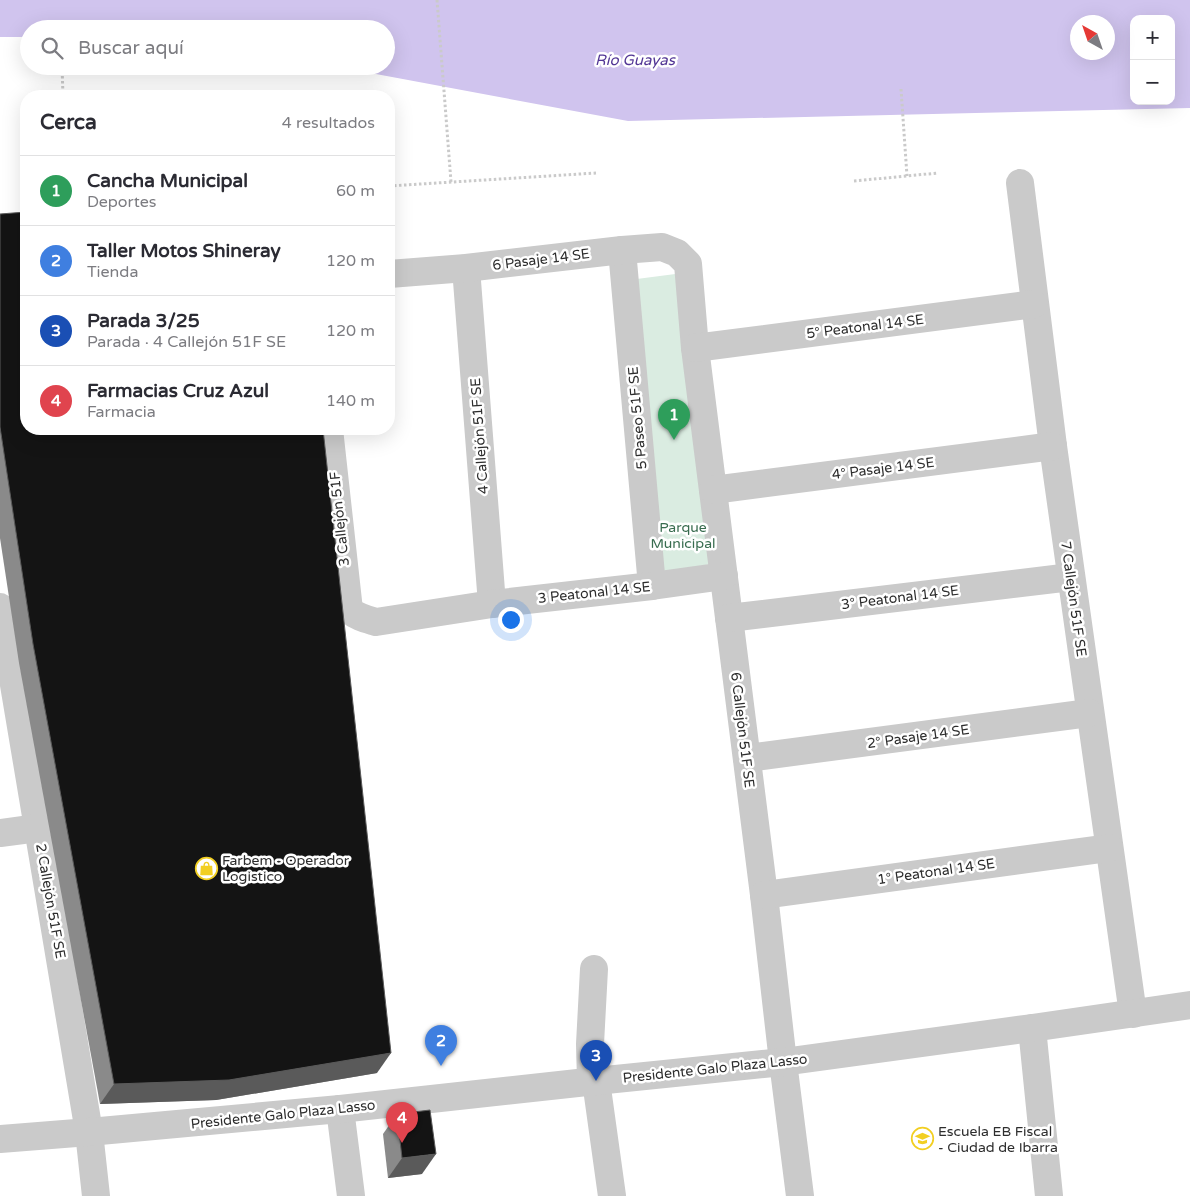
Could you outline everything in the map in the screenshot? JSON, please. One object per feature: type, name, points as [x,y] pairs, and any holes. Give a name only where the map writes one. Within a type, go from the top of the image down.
[{"type":"street","name":"7 Callejón 51F SE","points":[[1020,183],[1053,446],[1133,1014]]},
{"type":"street","name":"6 Pasaje 14 SE","points":[[395,274],[466,268],[662,246],[677,253],[688,264]]},
{"type":"street","name":"5 Paseo 51F SE","points":[[622,250],[652,586]]},
{"type":"street","name":"6 Callejón 51F SE","points":[[688,264],[695,348],[800,1196]]},
{"type":"street","name":"4 Callejón 51F SE","points":[[466,268],[492,604]]},
{"type":"street","name":"5° Peatonal 14 SE","points":[[695,348],[1034,304]]},
{"type":"street","name":"3 Callejón 51F","points":[[330,435],[348,610]]},
{"type":"street","name":"4° Pasaje 14 SE","points":[[714,490],[1053,446]]},
{"type":"street","name":"3 Peatonal 14 SE","points":[[348,610],[355,615],[376,622],[492,604],[724,576]]},
{"type":"street","name":"3° Peatonal 14 SE","points":[[729,618],[1071,577]]},
{"type":"street","name":"2 Callejón 51F SE","points":[[0,607],[89,1132],[96,1196]]},
{"type":"street","name":"2° Pasaje 14 SE","points":[[747,758],[1090,713]]},
{"type":"street","points":[[0,833],[38,828]]},
{"type":"street","name":"1° Peatonal 14 SE","points":[[764,895],[1109,848]]},
{"type":"street","points":[[594,969],[590,1044],[593,1081],[612,1196]]},
{"type":"street","name":"Presidente Galo Plaza Lasso","points":[[0,1139],[340,1109],[783,1062],[1190,1005]]},
{"type":"street","points":[[1032,1028],[1049,1196]]},
{"type":"street","points":[[340,1109],[351,1196]]},
{"type":"path","points":[[437,0],[451,182]]},
{"type":"path","points":[[62,75],[63,90]]},
{"type":"path","points":[[901,89],[907,176]]},
{"type":"path","points":[[854,181],[938,173]]},
{"type":"path","points":[[395,186],[596,174]]},
{"type":"green space","name":"Parque Municipal","points":[[683,273],[716,563],[657,574],[629,280]]},
{"type":"water","name":"Río Guayas","points":[[0,0],[1190,0],[1190,108],[628,121],[381,75],[395,75],[395,20],[20,20],[20,37],[0,37]]},
{"type":"building","name":"Farbem - Operador Logistico","points":[[20,212],[20,435],[324,435],[391,1053],[229,1080],[114,1084],[33,644],[0,427],[0,214]]},
{"type":"building","points":[[430,1110],[436,1154],[402,1158],[397,1114]]},
{"type":"place","name":"Cancha Municipal","points":[[674,440]]},
{"type":"place","name":"Farbem - Operador Logistico","points":[[206,868]]},
{"type":"place","name":"Taller Motos Shineray","points":[[441,1066]]},
{"type":"place","name":"Parada 3/25","points":[[596,1081]]},
{"type":"place","name":"Escuela EB Fiscal - Ciudad de Ibarra","points":[[922,1139]]},
{"type":"place","name":"Farmacias Cruz Azul","points":[[402,1143]]}]
